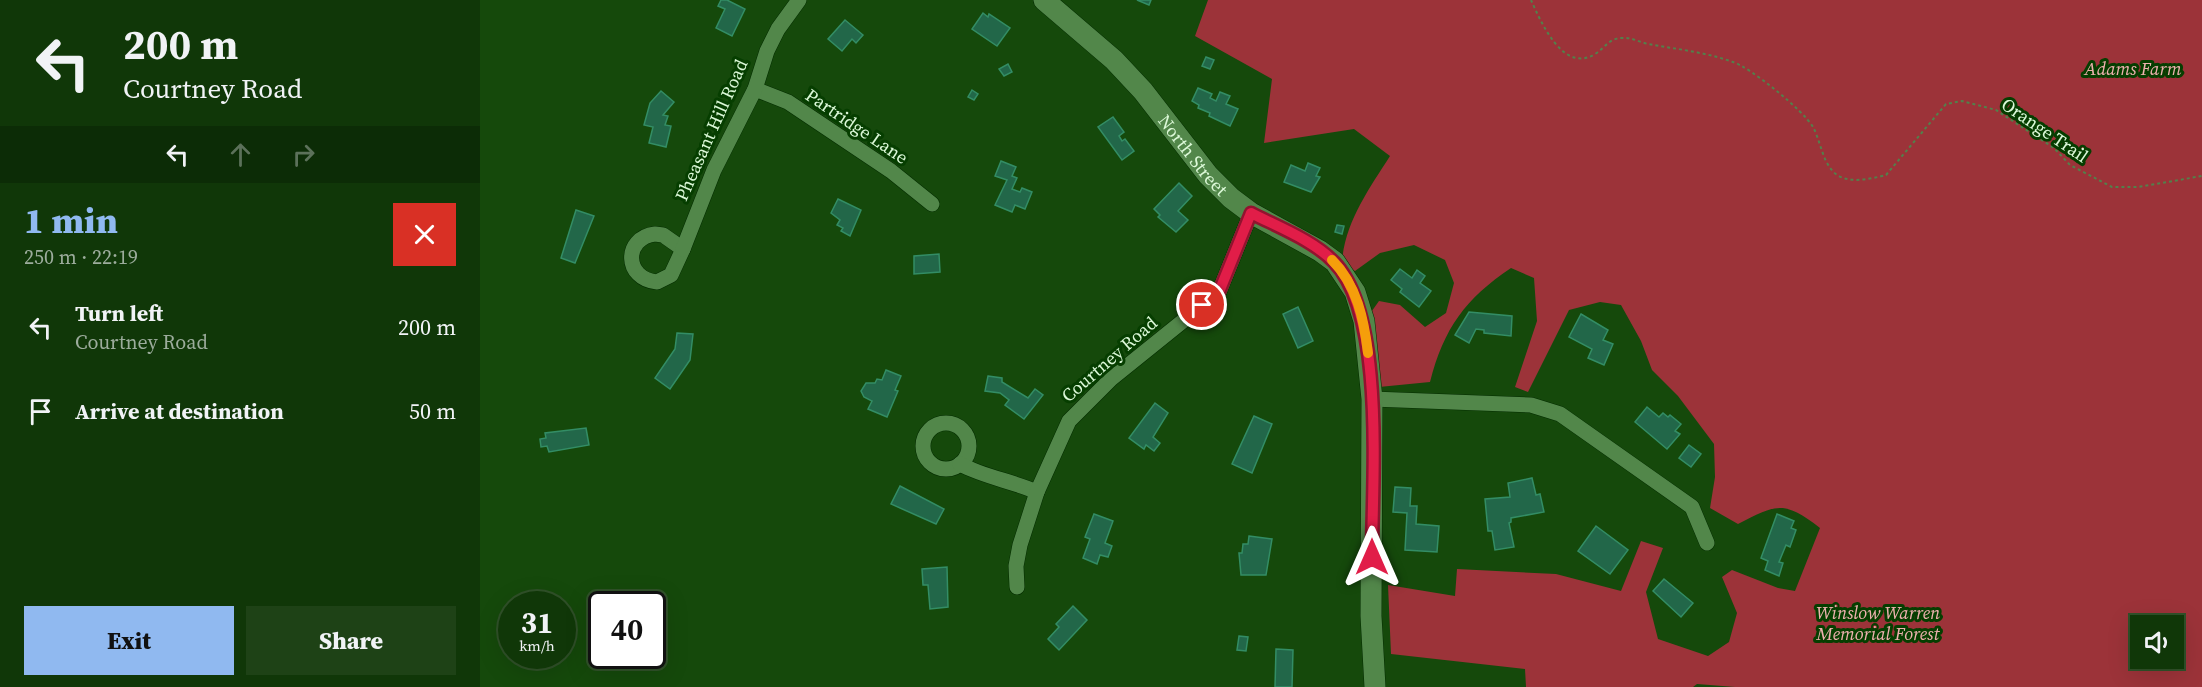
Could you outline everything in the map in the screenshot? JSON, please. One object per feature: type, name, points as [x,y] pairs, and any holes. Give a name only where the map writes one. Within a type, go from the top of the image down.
[{"type":"street","name":"Pheasant Hill Road","points":[[683,249],[714,170],[755,89],[766,51],[778,29],[800,0]]},
{"type":"street","name":"North Street","points":[[1044,0],[1129,76],[1179,134],[1208,175],[1231,198],[1251,213],[1320,251],[1335,262],[1355,292],[1364,321],[1372,399],[1371,616],[1375,687]]},
{"type":"street","name":"Partridge Lane","points":[[755,89],[788,102],[887,168],[932,204]]},
{"type":"street","name":"Courtney Road","points":[[1017,587],[1017,555],[1037,492],[1069,421],[1111,379],[1219,292],[1251,213]]},
{"type":"street","points":[[1372,399],[1531,405],[1560,414],[1692,507],[1707,543]]},
{"type":"street","points":[[960,464],[976,472],[1006,479],[1037,492]]},
{"type":"path","name":"Orange Trail","points":[[1531,0],[1548,33],[1573,57],[1584,58],[1594,54],[1612,39],[1623,38],[1647,44],[1678,47],[1734,62],[1776,89],[1804,115],[1813,126],[1831,170],[1844,178],[1856,180],[1886,175],[1946,104],[1962,101],[1996,110],[2054,148],[2070,165],[2112,187],[2138,187],[2202,176]]},
{"type":"green space","points":[[1208,0],[2202,0],[2202,687],[1735,687],[1697,684],[1693,687],[1526,687],[1525,669],[1391,654],[1388,585],[1455,596],[1457,569],[1556,574],[1621,591],[1641,541],[1663,548],[1646,592],[1658,639],[1708,656],[1729,642],[1737,613],[1722,577],[1732,570],[1778,588],[1795,591],[1820,528],[1789,509],[1772,509],[1738,524],[1710,508],[1715,477],[1714,444],[1678,396],[1652,370],[1641,341],[1621,305],[1600,302],[1569,310],[1528,392],[1515,387],[1537,321],[1534,278],[1511,268],[1481,291],[1458,316],[1442,346],[1430,382],[1379,387],[1369,315],[1379,301],[1400,305],[1425,327],[1446,313],[1454,283],[1445,260],[1414,245],[1380,253],[1355,271],[1342,262],[1348,233],[1359,206],[1390,156],[1354,129],[1264,143],[1272,79],[1195,36]]},
{"type":"building","points":[[721,0],[727,0],[745,9],[732,36],[716,28],[725,9],[718,6]]},
{"type":"building","points":[[1137,0],[1151,0],[1149,5]]},
{"type":"building","points":[[983,13],[988,17],[989,14],[1010,28],[997,46],[972,29]]},
{"type":"building","points":[[845,20],[863,35],[856,43],[852,39],[842,51],[828,39]]},
{"type":"building","points":[[1206,57],[1214,60],[1210,69],[1202,66]]},
{"type":"building","points":[[1008,64],[1012,72],[1004,76],[999,69]]},
{"type":"building","points":[[1198,88],[1212,94],[1210,98],[1216,101],[1220,92],[1230,96],[1226,104],[1238,109],[1230,126],[1209,116],[1210,113],[1198,108],[1199,105],[1192,101]]},
{"type":"building","points":[[972,90],[978,94],[974,100],[968,97]]},
{"type":"building","points":[[661,91],[674,102],[663,115],[668,116],[665,125],[671,126],[666,147],[649,143],[653,127],[644,125],[650,103]]},
{"type":"building","points":[[1113,117],[1124,132],[1119,136],[1122,141],[1125,139],[1134,151],[1122,160],[1098,127]]},
{"type":"building","points":[[1001,161],[1016,167],[1012,176],[1017,178],[1012,189],[1020,192],[1022,188],[1032,192],[1025,209],[1015,205],[1012,212],[995,205],[1007,180],[995,176]]},
{"type":"building","points":[[1308,163],[1320,168],[1316,176],[1320,177],[1311,192],[1284,182],[1291,165],[1305,171]]},
{"type":"building","points":[[1179,183],[1192,196],[1178,211],[1188,220],[1176,232],[1158,217],[1160,215],[1154,209]]},
{"type":"building","points":[[838,199],[861,210],[850,236],[841,231],[843,228],[837,225],[840,220],[831,213]]},
{"type":"building","points":[[576,210],[594,216],[575,263],[561,258]]},
{"type":"building","points":[[1337,225],[1344,226],[1342,234],[1335,232]]},
{"type":"building","points":[[939,254],[940,272],[914,274],[914,256]]},
{"type":"building","points":[[1400,269],[1412,278],[1417,270],[1425,276],[1420,283],[1431,291],[1419,307],[1400,292],[1402,289],[1391,280]]},
{"type":"building","points":[[1298,307],[1313,341],[1298,348],[1283,314]]},
{"type":"building","points":[[1469,312],[1512,316],[1511,336],[1484,333],[1484,330],[1476,329],[1469,343],[1455,335]]},
{"type":"building","points":[[1581,314],[1608,330],[1603,340],[1613,344],[1604,365],[1588,358],[1592,349],[1569,337]]},
{"type":"building","points":[[677,333],[693,334],[690,360],[670,389],[655,378],[675,349]]},
{"type":"building","points":[[886,370],[901,376],[895,390],[898,391],[887,417],[868,409],[872,401],[864,397],[861,391],[866,383],[875,383],[877,379],[882,380]]},
{"type":"building","points":[[988,376],[1002,378],[1002,382],[1028,398],[1035,389],[1043,395],[1024,419],[1005,405],[1009,400],[1000,393],[985,391]]},
{"type":"building","points":[[1155,403],[1168,413],[1153,437],[1160,443],[1154,451],[1146,445],[1144,449],[1129,438]]},
{"type":"building","points":[[1647,407],[1659,417],[1663,413],[1668,417],[1670,415],[1681,424],[1675,431],[1680,434],[1667,449],[1635,422]]},
{"type":"building","points":[[1254,416],[1272,424],[1252,473],[1232,464]]},
{"type":"building","points":[[586,428],[589,445],[549,452],[547,446],[541,447],[540,439],[546,438],[545,433]]},
{"type":"building","points":[[1689,445],[1701,454],[1691,467],[1679,458]]},
{"type":"building","points":[[1532,478],[1536,495],[1540,494],[1544,512],[1511,518],[1509,523],[1514,547],[1495,550],[1492,531],[1488,531],[1485,499],[1510,497],[1508,483]]},
{"type":"building","points":[[900,486],[944,509],[936,524],[891,504]]},
{"type":"building","points":[[1395,487],[1411,488],[1410,506],[1417,506],[1416,524],[1439,526],[1437,552],[1405,550],[1407,513],[1393,512]]},
{"type":"building","points":[[1094,514],[1113,521],[1105,543],[1112,546],[1108,557],[1100,555],[1097,564],[1083,558],[1090,539],[1085,537]]},
{"type":"building","points":[[1777,514],[1794,521],[1791,528],[1796,530],[1790,547],[1786,545],[1779,562],[1783,563],[1779,576],[1765,570],[1768,561],[1761,558]]},
{"type":"building","points":[[1596,526],[1628,550],[1610,574],[1578,551]]},
{"type":"building","points":[[1249,536],[1272,539],[1266,575],[1241,575],[1239,553],[1242,553],[1243,544],[1248,544]]},
{"type":"building","points":[[947,567],[948,607],[930,609],[928,585],[923,585],[922,569]]},
{"type":"building","points":[[1664,579],[1693,603],[1681,617],[1653,591]]},
{"type":"building","points":[[1073,606],[1087,620],[1059,650],[1048,639],[1059,627],[1056,624]]},
{"type":"building","points":[[1239,636],[1248,637],[1246,651],[1237,650]]},
{"type":"building","points":[[1276,649],[1293,650],[1292,687],[1275,687]]},
{"type":"slow traffic","points":[[1332,260],[1355,292],[1364,321],[1368,353]]},
{"type":"route","points":[[1202,305],[1219,292],[1251,213],[1320,251],[1335,262],[1355,292],[1364,321],[1372,399],[1372,557]]},
{"type":"park label","name":"Adams Farm","points":[[2133,68]]},
{"type":"park label","name":"Winslow Warren Memorial Forest","points":[[1878,622]]}]
